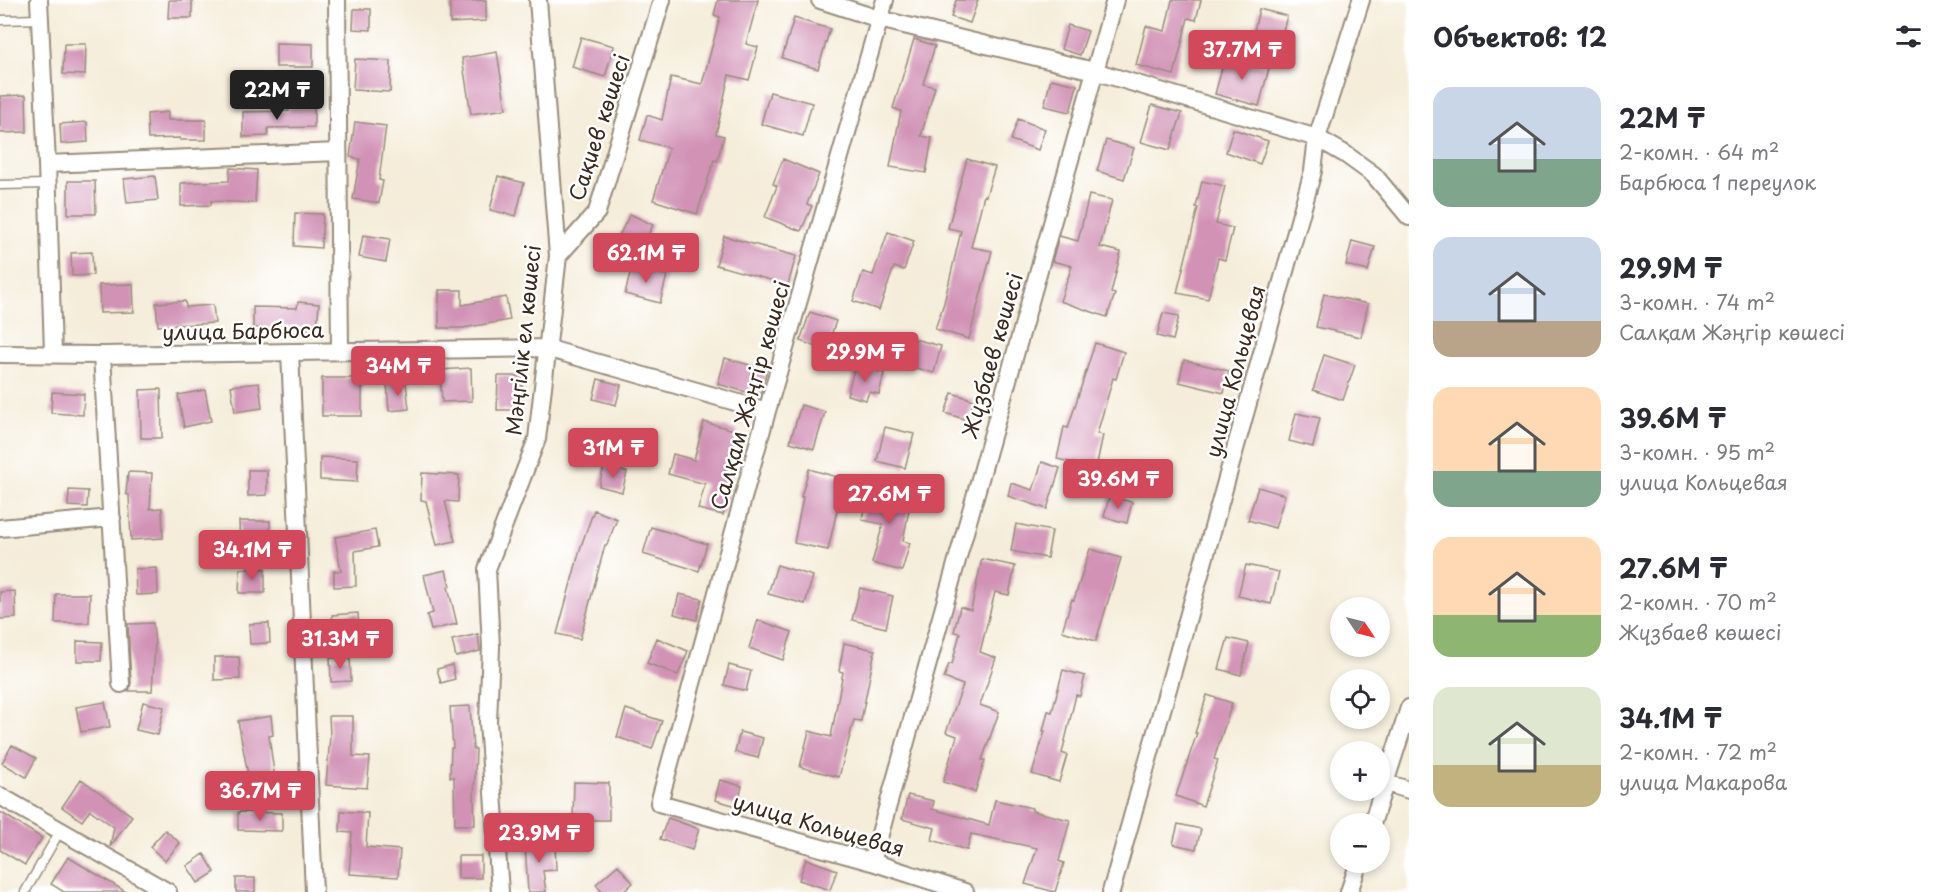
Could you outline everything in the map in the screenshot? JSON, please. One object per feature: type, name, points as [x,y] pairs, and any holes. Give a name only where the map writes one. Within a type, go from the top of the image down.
[{"type":"street","points":[[39,0],[53,353]]},
{"type":"street","points":[[337,0],[340,351]]},
{"type":"street","name":"Мәңгілік ел көшесі","points":[[500,892],[488,722],[491,647],[487,569],[537,439],[558,256],[538,0]]},
{"type":"street","name":"Сақиев көшесі","points":[[558,256],[597,212],[662,0]]},
{"type":"street","points":[[820,0],[879,19],[1094,71],[1317,138],[1345,153],[1374,175],[1409,216]]},
{"type":"street","name":"Салқам Жәңгір көшесі","points":[[659,802],[766,411],[885,0]]},
{"type":"street","name":"Жүзбаев көшесі","points":[[872,862],[1115,0]]},
{"type":"street","name":"улица Кольцевая","points":[[1111,892],[1313,171],[1317,138],[1361,0]]},
{"type":"street","points":[[47,164],[338,152]]},
{"type":"street","name":"улица Барбюса","points":[[0,354],[102,355],[546,348],[766,411]]},
{"type":"street","points":[[290,352],[314,892]]},
{"type":"street","points":[[102,355],[121,684]]},
{"type":"street","points":[[0,528],[112,518]]},
{"type":"street","points":[[1390,770],[1409,708]]},
{"type":"street","points":[[1390,784],[1409,790]]},
{"type":"street","points":[[0,796],[168,892]]},
{"type":"street","name":"улица Кольцевая","points":[[659,802],[872,862],[965,892]]},
{"type":"street","points":[[1349,892],[1355,873]]},
{"type":"lane","points":[[0,20],[40,19]]},
{"type":"lane","points":[[0,185],[48,184]]},
{"type":"lane","points":[[25,892],[60,831]]},
{"type":"building","points":[[169,0],[192,0],[192,18],[168,18]]},
{"type":"building","points":[[486,0],[486,21],[450,23],[450,2]]},
{"type":"building","points":[[718,0],[758,0],[746,44],[758,47],[749,80],[729,75],[716,134],[724,136],[697,214],[653,200],[669,148],[640,140],[647,115],[662,120],[671,77],[702,84],[720,17],[714,15]]},
{"type":"building","points":[[956,0],[978,0],[970,23],[951,17]]},
{"type":"building","points":[[1172,0],[1201,0],[1196,20],[1188,18],[1174,75],[1136,65],[1146,26],[1165,31]]},
{"type":"building","points":[[354,9],[371,9],[371,30],[353,29]]},
{"type":"building","points":[[1259,9],[1287,16],[1280,42],[1253,35]]},
{"type":"building","points":[[794,18],[830,29],[818,69],[782,58]]},
{"type":"building","points":[[1068,25],[1088,31],[1080,55],[1061,49]]},
{"type":"building","points":[[581,37],[614,46],[605,77],[572,67]]},
{"type":"building","points":[[914,39],[935,46],[923,84],[935,87],[921,136],[932,138],[926,173],[890,167],[901,111],[893,108]]},
{"type":"building","points":[[276,43],[313,44],[313,67],[276,67]]},
{"type":"building","points":[[64,44],[86,44],[85,75],[63,74]]},
{"type":"building","points":[[497,52],[506,109],[471,114],[462,58]]},
{"type":"building","points":[[1225,57],[1269,68],[1259,106],[1215,94]]},
{"type":"building","points":[[355,59],[391,61],[390,92],[353,90]]},
{"type":"building","points":[[1051,79],[1077,85],[1070,112],[1044,106]]},
{"type":"building","points":[[770,92],[812,103],[803,136],[761,124]]},
{"type":"building","points":[[26,95],[27,132],[0,133],[0,96]]},
{"type":"building","points":[[1152,105],[1182,113],[1170,150],[1141,142]]},
{"type":"building","points":[[314,107],[314,127],[268,128],[268,136],[243,137],[243,112],[289,111],[289,108]]},
{"type":"building","points":[[168,112],[168,120],[206,120],[206,140],[148,139],[147,114]]},
{"type":"building","points":[[1018,119],[1045,129],[1038,150],[1011,140]]},
{"type":"building","points":[[87,122],[88,142],[61,144],[60,124]]},
{"type":"building","points":[[355,122],[386,126],[379,180],[383,181],[379,203],[353,199],[360,159],[350,157]]},
{"type":"building","points":[[1233,129],[1268,141],[1260,164],[1226,152]]},
{"type":"building","points":[[1106,140],[1134,148],[1124,179],[1097,171]]},
{"type":"building","points":[[783,159],[819,174],[807,204],[812,206],[801,231],[765,217],[777,186],[773,184]]},
{"type":"building","points":[[967,159],[995,167],[986,196],[984,195],[971,247],[992,251],[969,339],[935,329],[944,303],[961,231],[948,228]]},
{"type":"building","points":[[230,168],[257,170],[255,203],[211,201],[211,205],[181,206],[181,183],[229,181]]},
{"type":"building","points":[[155,176],[158,200],[127,203],[124,179]]},
{"type":"building","points":[[498,176],[524,183],[516,216],[490,210]]},
{"type":"building","points":[[68,181],[95,181],[96,214],[68,214]]},
{"type":"building","points":[[1202,181],[1225,186],[1216,224],[1233,228],[1225,260],[1218,258],[1208,299],[1177,293],[1198,208],[1196,207]]},
{"type":"building","points":[[1089,195],[1112,200],[1100,247],[1121,252],[1111,293],[1115,294],[1107,317],[1060,301],[1072,266],[1052,261],[1059,236],[1078,241]]},
{"type":"building","points":[[295,213],[323,214],[321,248],[294,246]]},
{"type":"building","points":[[630,214],[653,225],[641,249],[618,238]]},
{"type":"building","points":[[888,232],[914,241],[904,270],[894,267],[879,310],[853,301],[863,272],[873,275]]},
{"type":"building","points":[[363,235],[390,239],[386,262],[359,257]]},
{"type":"building","points":[[724,236],[796,256],[788,285],[716,265]]},
{"type":"building","points":[[1352,241],[1375,247],[1368,271],[1346,265]]},
{"type":"building","points":[[92,252],[93,275],[72,276],[71,253]]},
{"type":"building","points":[[632,266],[667,275],[660,303],[625,294]]},
{"type":"building","points":[[133,284],[134,312],[100,313],[99,285]]},
{"type":"building","points":[[439,290],[462,290],[462,305],[506,297],[510,320],[463,328],[439,328]]},
{"type":"building","points":[[1324,294],[1368,304],[1361,337],[1316,327]]},
{"type":"building","points":[[185,301],[186,307],[213,305],[215,323],[158,326],[156,303]]},
{"type":"building","points":[[298,302],[319,304],[317,330],[279,326],[279,329],[253,328],[253,307],[297,308]]},
{"type":"building","points":[[810,312],[836,321],[826,350],[800,341]]},
{"type":"building","points":[[1163,313],[1179,316],[1173,340],[1157,336]]},
{"type":"building","points":[[907,337],[941,346],[934,373],[899,363]]},
{"type":"building","points":[[1095,343],[1124,352],[1116,379],[1113,378],[1097,434],[1103,435],[1096,468],[1057,459],[1064,427],[1068,428]]},
{"type":"building","points":[[1324,355],[1355,365],[1343,400],[1313,390]]},
{"type":"building","points":[[725,358],[767,370],[760,396],[718,384]]},
{"type":"building","points":[[1184,360],[1229,371],[1224,393],[1179,382]]},
{"type":"building","points":[[855,366],[884,373],[879,394],[869,392],[866,400],[847,395]]},
{"type":"building","points":[[471,368],[472,401],[442,402],[440,370]]},
{"type":"building","points":[[498,376],[522,376],[521,410],[497,410]]},
{"type":"building","points":[[322,378],[362,378],[362,416],[322,416]]},
{"type":"building","points":[[598,379],[621,385],[616,405],[593,399]]},
{"type":"building","points":[[406,382],[409,409],[389,411],[387,384]]},
{"type":"building","points":[[259,383],[262,408],[235,412],[231,386]]},
{"type":"building","points":[[161,389],[162,438],[141,438],[140,390]]},
{"type":"building","points":[[205,390],[211,421],[184,427],[178,395]]},
{"type":"building","points":[[52,392],[84,394],[83,415],[51,413]]},
{"type":"building","points":[[952,393],[974,400],[967,420],[945,413]]},
{"type":"building","points":[[801,405],[825,412],[814,449],[790,442]]},
{"type":"building","points":[[1296,413],[1320,418],[1313,447],[1289,441]]},
{"type":"building","points":[[704,422],[738,431],[725,479],[732,481],[723,515],[698,509],[705,484],[668,474],[673,454],[694,460]]},
{"type":"building","points":[[885,427],[914,434],[905,468],[877,461]]},
{"type":"building","points":[[320,457],[358,459],[357,482],[320,480]]},
{"type":"building","points":[[1042,462],[1060,468],[1047,509],[1008,496],[1011,483],[1033,490]]},
{"type":"building","points":[[604,466],[627,472],[622,492],[599,486]]},
{"type":"building","points":[[809,469],[844,479],[828,550],[794,543],[803,497],[801,497]]},
{"type":"building","points":[[248,470],[267,470],[267,495],[248,496]]},
{"type":"building","points":[[128,472],[152,473],[150,509],[162,508],[163,538],[131,540],[129,495],[126,494]]},
{"type":"building","points":[[422,473],[459,475],[458,502],[445,501],[455,541],[437,545],[426,501],[421,500]]},
{"type":"building","points":[[868,486],[912,494],[903,541],[910,543],[902,571],[872,563],[883,524],[862,520]]},
{"type":"building","points":[[1258,487],[1285,495],[1275,528],[1248,520]]},
{"type":"building","points":[[69,490],[88,491],[87,507],[68,506]]},
{"type":"building","points":[[1109,497],[1132,502],[1127,523],[1104,517]]},
{"type":"building","points":[[594,510],[617,519],[607,545],[605,545],[580,639],[557,634],[581,546]]},
{"type":"building","points":[[239,521],[270,521],[270,545],[240,545]]},
{"type":"building","points":[[1016,524],[1052,531],[1047,558],[1011,551]]},
{"type":"building","points":[[651,527],[707,544],[699,571],[643,554]]},
{"type":"building","points":[[375,530],[378,547],[355,551],[356,586],[334,587],[334,571],[341,571],[335,537]]},
{"type":"building","points":[[1090,549],[1121,558],[1096,641],[1062,631]]},
{"type":"building","points":[[982,559],[1015,566],[1009,595],[995,592],[980,652],[996,658],[980,705],[999,712],[982,760],[985,760],[975,792],[943,782],[957,736],[946,732],[963,685],[944,678],[949,664],[952,664],[960,633],[954,632],[960,607],[971,610]]},
{"type":"building","points":[[777,565],[813,576],[805,604],[768,594]]},
{"type":"building","points":[[1246,565],[1279,572],[1271,604],[1238,596]]},
{"type":"building","points":[[157,568],[158,594],[136,595],[135,569]]},
{"type":"building","points":[[240,569],[265,569],[265,593],[239,593]]},
{"type":"building","points":[[446,570],[457,624],[431,630],[427,615],[433,613],[424,575]]},
{"type":"building","points":[[860,588],[893,596],[886,628],[852,620]]},
{"type":"building","points":[[15,591],[16,618],[0,619],[0,592]]},
{"type":"building","points":[[56,594],[90,594],[89,623],[55,623]]},
{"type":"building","points":[[679,594],[702,599],[697,620],[674,614]]},
{"type":"building","points":[[358,613],[359,629],[333,631],[332,615]]},
{"type":"building","points":[[758,620],[792,632],[783,660],[749,648]]},
{"type":"building","points":[[153,623],[155,646],[152,691],[129,691],[131,683],[128,624]]},
{"type":"building","points":[[269,623],[270,643],[250,644],[249,624]]},
{"type":"building","points":[[478,634],[480,651],[456,657],[452,640]]},
{"type":"building","points":[[657,638],[688,651],[678,675],[647,663]]},
{"type":"building","points":[[1228,638],[1249,643],[1241,675],[1219,669]]},
{"type":"building","points":[[77,641],[102,642],[101,661],[77,661]]},
{"type":"building","points":[[844,643],[875,650],[861,721],[854,720],[839,777],[800,767],[809,731],[831,737],[843,672],[839,671]]},
{"type":"building","points":[[214,657],[239,657],[240,679],[214,680]]},
{"type":"building","points":[[330,658],[350,658],[351,681],[331,682]]},
{"type":"building","points":[[452,665],[455,679],[441,683],[437,669]]},
{"type":"building","points":[[729,665],[751,671],[746,691],[724,685]]},
{"type":"building","points":[[1063,670],[1085,676],[1080,696],[1076,695],[1062,753],[1067,755],[1059,782],[1032,774],[1045,731],[1043,731],[1048,711],[1052,712]]},
{"type":"building","points":[[1207,695],[1232,703],[1214,759],[1218,760],[1203,806],[1176,796]]},
{"type":"building","points":[[105,702],[110,727],[81,732],[76,707]]},
{"type":"building","points":[[143,702],[164,707],[158,735],[136,730]]},
{"type":"building","points":[[470,706],[473,749],[476,749],[475,825],[455,825],[454,777],[450,777],[451,748],[453,748],[450,707]]},
{"type":"building","points":[[626,709],[662,721],[652,749],[617,737]]},
{"type":"building","points":[[271,716],[273,735],[269,736],[276,787],[251,791],[238,721]]},
{"type":"building","points":[[329,716],[353,716],[353,756],[370,757],[367,788],[326,785],[330,736]]},
{"type":"building","points":[[740,732],[763,738],[758,758],[735,752]]},
{"type":"building","points":[[12,745],[36,758],[26,777],[2,763]]},
{"type":"building","points":[[81,779],[132,816],[110,847],[114,827],[90,810],[82,821],[62,807]]},
{"type":"building","points":[[720,780],[742,786],[737,806],[715,800]]},
{"type":"building","points":[[574,782],[609,783],[609,820],[573,820]]},
{"type":"building","points":[[908,795],[934,801],[932,809],[989,825],[995,800],[1032,808],[1032,811],[1070,820],[1059,861],[1064,863],[1055,892],[1025,884],[1037,848],[971,834],[967,850],[932,840],[935,828],[902,819]]},
{"type":"building","points":[[341,811],[368,813],[366,847],[400,850],[398,877],[349,874],[352,833],[340,832]]},
{"type":"building","points":[[0,812],[42,838],[25,865],[0,850]]},
{"type":"building","points":[[238,812],[282,813],[282,831],[238,830]]},
{"type":"building","points":[[668,818],[699,829],[692,850],[660,839]]},
{"type":"building","points":[[1178,824],[1201,829],[1196,849],[1173,844]]},
{"type":"building","points":[[165,830],[180,843],[165,861],[150,847]]},
{"type":"building","points":[[555,842],[556,870],[543,871],[546,892],[528,892],[525,844]]},
{"type":"building","points":[[204,854],[215,872],[198,883],[187,866]]},
{"type":"building","points":[[458,856],[481,856],[481,878],[458,878]]},
{"type":"building","points":[[68,857],[126,892],[64,892],[51,884]]},
{"type":"building","points":[[806,859],[837,870],[830,890],[799,880]]},
{"type":"building","points":[[618,865],[633,883],[623,892],[602,892],[596,884]]},
{"type":"building","points":[[236,878],[255,878],[255,892],[236,892]]}]
